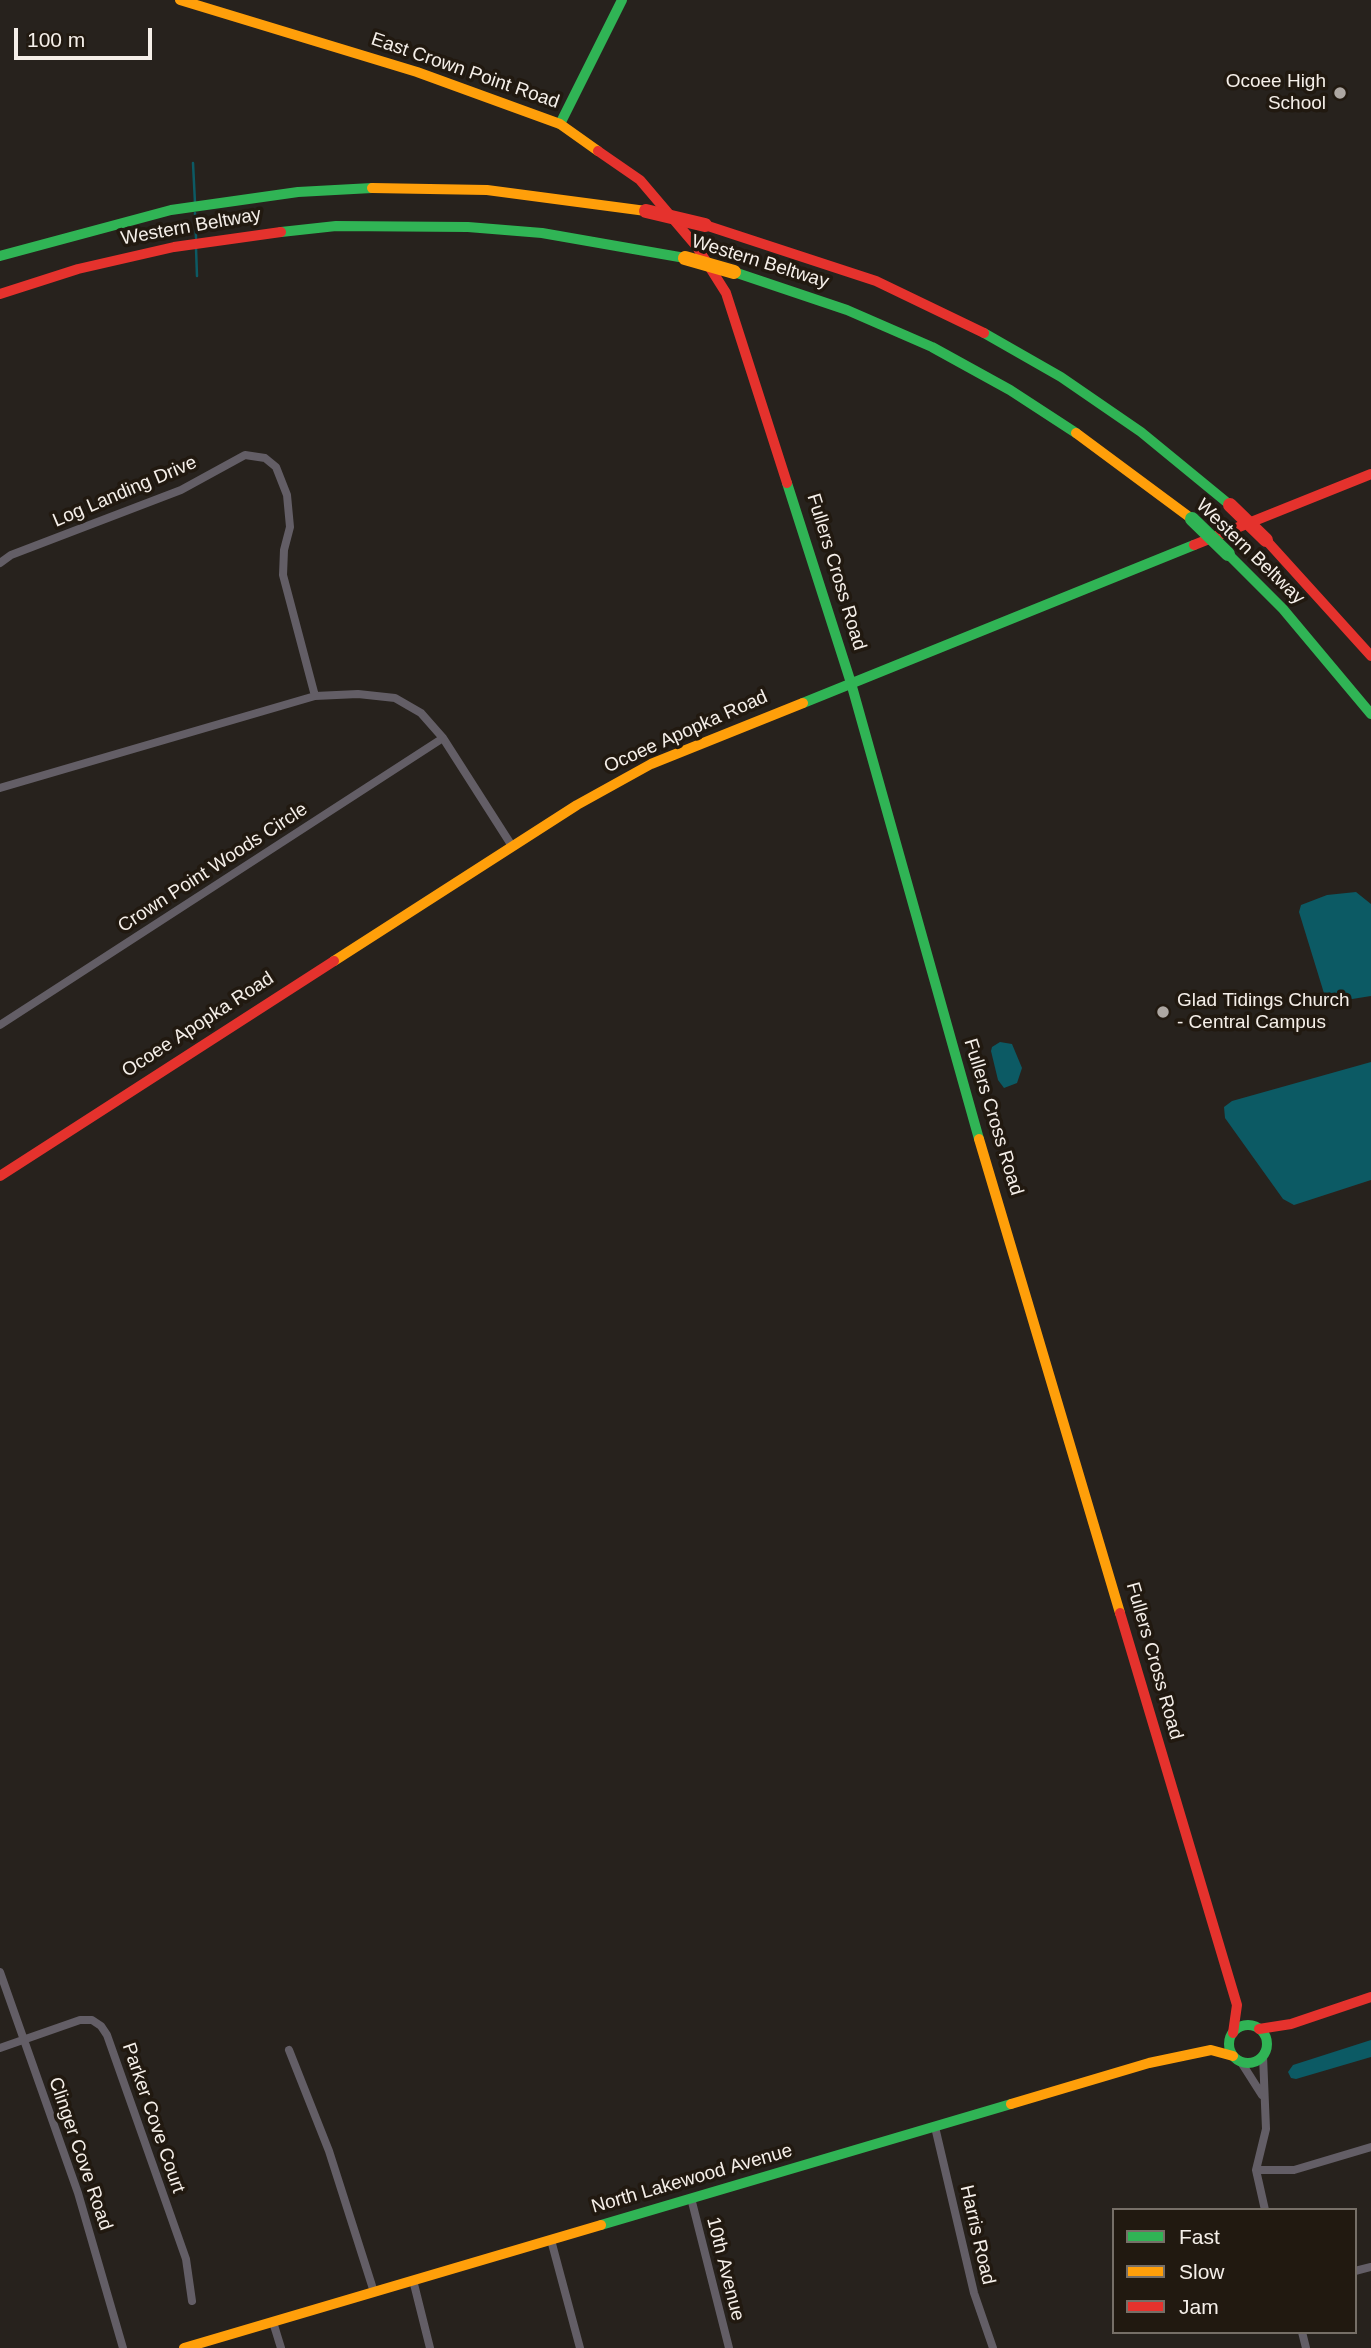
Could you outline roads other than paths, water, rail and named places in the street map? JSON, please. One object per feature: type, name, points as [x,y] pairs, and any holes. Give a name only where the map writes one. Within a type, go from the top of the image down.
[{"type":"main road","name":"East Crown Point Road","points":[[180,0],[417,72],[559,124],[640,180],[696,247]]},
{"type":"main road","points":[[559,124],[622,0]]},
{"type":"main road","name":"Western Beltway","points":[[0,256],[125,219],[171,210],[226,201],[363,188],[438,188],[526,194],[646,211],[705,225],[876,281],[964,322],[1084,393],[1141,432],[1230,505],[1266,540],[1371,656]]},
{"type":"main road","name":"Western Beltway","points":[[0,294],[78,270],[174,247],[227,237],[336,226],[468,227],[593,240],[685,258],[734,272],[847,310],[932,347],[1010,390],[1091,443],[1192,519],[1283,609],[1371,714]]},
{"type":"main road","name":"Fullers Cross Road","points":[[696,247],[726,293],[851,683],[938,1002],[1237,2005],[1237,2021],[1231,2035]]},
{"type":"main road","name":"Ocoee Apopka Road","points":[[0,1176],[512,846],[598,792],[651,764],[1371,474]]},
{"type":"main road","points":[[1291,2024],[1265,2054],[1253,2063],[1237,2059],[1230,2049],[1231,2035],[1242,2026],[1257,2028],[1291,2024],[1371,1997]]},
{"type":"main road","name":"Fullers Cross Road","points":[[1237,2005],[1257,2028]]},
{"type":"main road","points":[[1257,2028],[1267,2039],[1265,2054]]},
{"type":"main road","name":"North Lakewood Avenue","points":[[184,2348],[1149,2063],[1211,2050],[1231,2035]]},
{"type":"main road","name":"North Lakewood Avenue","points":[[1211,2050],[1237,2059]]},
{"type":"street","name":"Log Landing Drive","points":[[0,563],[11,555],[181,490],[245,455],[265,458],[276,467],[287,495],[290,527],[284,550],[283,575],[315,696]]},
{"type":"street","points":[[0,788],[315,696],[348,694],[395,698],[421,713],[443,738],[512,846]]},
{"type":"street","name":"Crown Point Woods Circle","points":[[0,1025],[443,738]]},
{"type":"street","name":"Clinger Cove Road","points":[[0,1972],[78,2193],[123,2348]]},
{"type":"street","name":"Parker Cove Court","points":[[0,2048],[80,2020],[92,2020],[107,2035],[186,2259],[192,2301]]},
{"type":"street","points":[[289,2050],[329,2151],[374,2292]]},
{"type":"street","points":[[1265,2054],[1263,2097],[1266,2129],[1256,2170],[1265,2208]]},
{"type":"street","points":[[1237,2059],[1263,2097]]},
{"type":"street","name":"Harris Road","points":[[935,2127],[974,2293],[993,2348]]},
{"type":"street","points":[[1256,2170],[1294,2170],[1371,2147]]},
{"type":"street","name":"10th Avenue","points":[[691,2198],[729,2348]]},
{"type":"street","points":[[551,2240],[580,2348]]},
{"type":"street","points":[[413,2280],[429,2348]]},
{"type":"street","points":[[273,2322],[281,2348]]},
{"type":"water","points":[[1356,892],[1371,904],[1371,996],[1327,1003],[1299,912],[1301,905],[1327,895]]},
{"type":"water","points":[[1000,1042],[1012,1044],[1022,1068],[1017,1083],[1004,1088],[998,1080],[991,1051],[992,1047]]},
{"type":"water","points":[[1371,1062],[1371,1180],[1294,1205],[1283,1199],[1225,1118],[1224,1107],[1232,1101]]},
{"type":"water","points":[[1371,2040],[1371,2057],[1296,2079],[1291,2078],[1288,2072],[1293,2065]]},
{"type":"waterway","points":[[193,163],[195,203]]},
{"type":"waterway","points":[[195,213],[196,238]]},
{"type":"waterway","points":[[196,248],[197,276]]},
{"type":"place","name":"Ocoee High School","points":[[1340,93]]},
{"type":"place","name":"Glad Tidings Church - Central Campus","points":[[1163,1012]]}]
